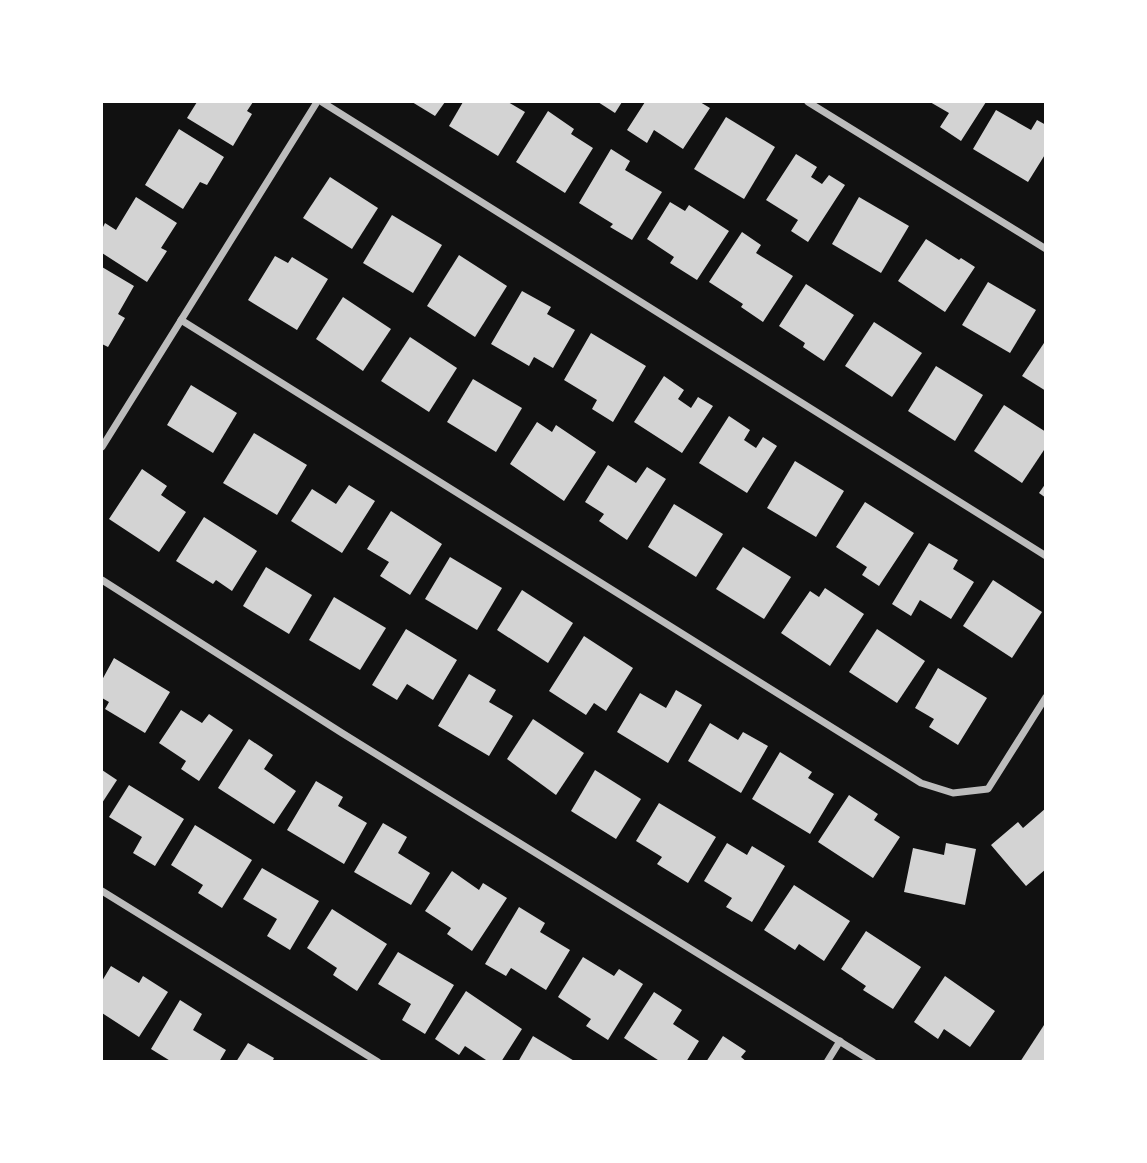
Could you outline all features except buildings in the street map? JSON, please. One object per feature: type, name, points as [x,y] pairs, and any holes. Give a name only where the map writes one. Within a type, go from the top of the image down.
[{"type":"street","points":[[102,447],[320,102],[1045,556]]},
{"type":"street","points":[[808,102],[1045,249]]},
{"type":"street","points":[[181,320],[921,783],[953,793],[988,789],[1045,697]]},
{"type":"street","points":[[102,580],[342,733],[873,1062]]},
{"type":"street","points":[[102,891],[377,1062]]},
{"type":"street","points":[[827,1062],[840,1041]]}]
